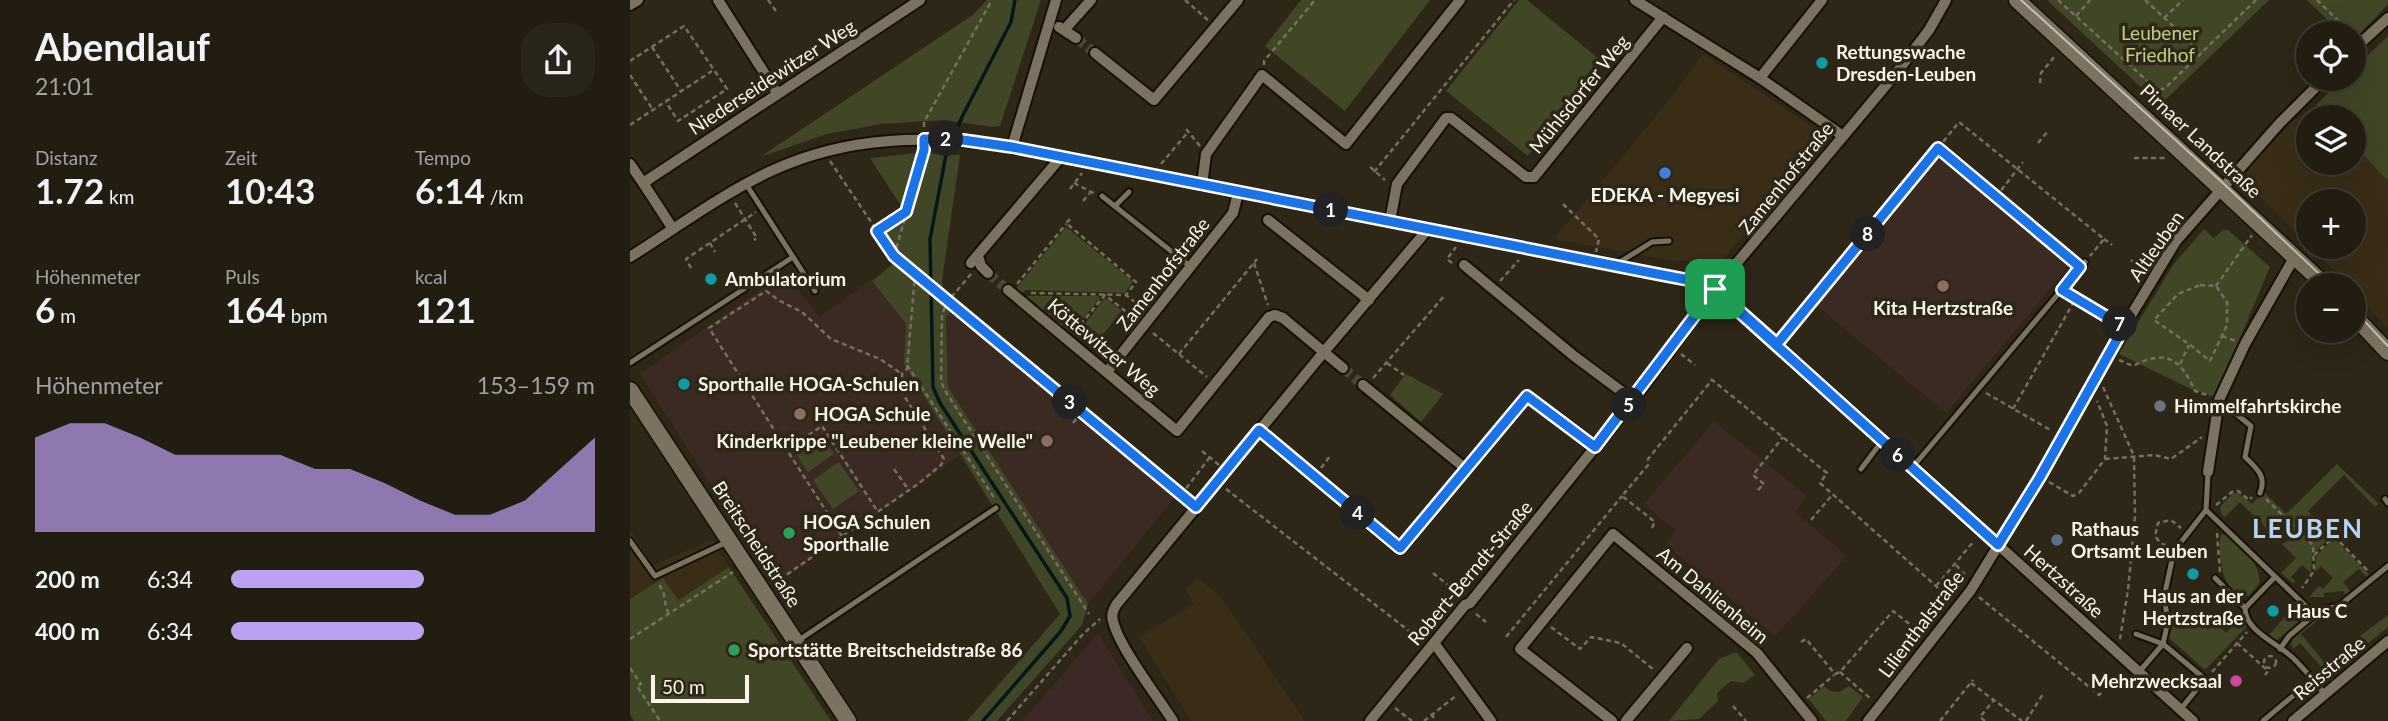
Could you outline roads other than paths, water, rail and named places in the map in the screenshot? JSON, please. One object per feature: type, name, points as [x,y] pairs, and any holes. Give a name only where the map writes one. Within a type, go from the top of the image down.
[{"type":"street","points":[[630,5],[638,0]]},
{"type":"street","points":[[718,0],[777,93]]},
{"type":"street","name":"Niederseidewitzer Weg","points":[[643,183],[920,0]]},
{"type":"street","points":[[1012,147],[1056,0]]},
{"type":"street","points":[[1065,29],[1091,0]]},
{"type":"street","points":[[1096,53],[1154,100],[1238,0]]},
{"type":"street","points":[[1202,185],[1206,154],[1262,75],[1346,144],[1460,0]]},
{"type":"street","points":[[1635,0],[1760,78],[1843,136]]},
{"type":"street","points":[[1760,78],[1822,0]]},
{"type":"street","name":"Zamenhofstraße","points":[[630,257],[773,170],[825,152],[883,141],[939,138],[1012,147],[1699,282],[1715,289],[1905,61],[1929,30],[1946,0]]},
{"type":"street","name":"Pirnaer Landstraße","points":[[2017,0],[2313,273]]},
{"type":"street","name":"Mühlsdorfer Weg","points":[[1390,222],[1397,184],[1446,118],[1451,118],[1526,177],[1534,177],[1663,17]]},
{"type":"street","points":[[2366,38],[2388,18]]},
{"type":"street","points":[[1050,23],[1065,29],[1076,38]]},
{"type":"street","name":"Altleuben","points":[[1998,545],[2176,241],[2221,188],[2313,91]]},
{"type":"street","points":[[988,273],[976,261],[1061,157]]},
{"type":"street","points":[[630,164],[673,229]]},
{"type":"street","name":"Zamenhofstraße","points":[[1107,372],[1233,213],[1238,192]]},
{"type":"street","points":[[1268,220],[1369,300]]},
{"type":"street","points":[[1172,721],[1121,640],[1113,623],[1112,613],[1116,605],[1323,352],[1429,229]]},
{"type":"street","points":[[2208,472],[2219,400],[2245,344],[2295,256]]},
{"type":"street","points":[[1464,265],[1574,356],[1633,400]]},
{"type":"street","name":"Hertzstraße","points":[[1715,289],[2193,721]]},
{"type":"street","name":"Robert-Berndt-Straße","points":[[1370,721],[1465,605],[1470,603],[1633,400],[1715,289]]},
{"type":"street","name":"Köttewitzer Weg","points":[[1012,293],[1177,431],[1269,317],[1283,318],[1323,352]]},
{"type":"street","points":[[2366,329],[2388,352]]},
{"type":"street","points":[[1323,352],[1343,368]]},
{"type":"street","points":[[1365,386],[1466,469]]},
{"type":"street","points":[[1259,430],[1400,548],[1527,396],[1595,447]]},
{"type":"street","name":"Breitscheidstraße","points":[[632,398],[848,721]]},
{"type":"street","name":"Am Dahlienheim","points":[[1612,721],[1520,649],[1613,534],[1757,653],[1812,721]]},
{"type":"street","name":"Lilienthalstraße","points":[[1868,721],[1973,587],[1998,545]]},
{"type":"street","name":"Reisstraße","points":[[2293,721],[2388,641]]},
{"type":"street","points":[[1432,646],[1492,721]]},
{"type":"street","points":[[1626,721],[1687,648]]},
{"type":"lane","points":[[746,184],[815,291]]},
{"type":"lane","points":[[1115,206],[1129,192]]},
{"type":"lane","points":[[1777,344],[1900,195]]},
{"type":"lane","points":[[1102,196],[1191,267]]},
{"type":"lane","points":[[2021,218],[2080,267]]},
{"type":"lane","points":[[1614,265],[1651,242],[1669,241]]},
{"type":"lane","points":[[630,363],[793,257]]},
{"type":"lane","points":[[1912,468],[2085,262]]},
{"type":"lane","points":[[2219,400],[2251,426],[2245,457],[2261,473],[2264,483],[2260,493]]},
{"type":"lane","points":[[1861,469],[1882,441]]},
{"type":"lane","points":[[2135,668],[2163,644],[2168,621],[2164,597],[2174,551],[2206,510],[2208,472]]},
{"type":"lane","points":[[796,642],[996,508]]},
{"type":"lane","points":[[2206,510],[2315,615]]},
{"type":"lane","points":[[630,541],[655,576],[730,541]]},
{"type":"lane","points":[[2280,649],[2288,636],[2319,611],[2339,606],[2388,566]]},
{"type":"lane","points":[[2275,577],[2245,608],[2245,616],[2252,626],[2292,657],[2325,694]]},
{"type":"lane","points":[[2215,578],[2245,608]]},
{"type":"lane","points":[[2136,634],[2163,644],[2205,679],[2180,710]]},
{"type":"lane","points":[[2263,721],[2312,680]]},
{"type":"waterway","points":[[983,721],[1061,631],[1070,616],[1067,598],[940,403],[933,387],[930,239],[946,155],[962,117],[1011,22],[1015,0]]},
{"type":"tunnel","points":[[1076,38],[1095,53]]},
{"type":"tunnel","points":[[988,273],[1008,290]]},
{"type":"tunnel","points":[[1343,368],[1363,385]]},
{"type":"tram line","points":[[2021,0],[2318,273]]},
{"type":"tram line","points":[[2366,323],[2388,346]]},
{"type":"place","name":"Rettungswache Dresden-Leuben","points":[[1822,63]]},
{"type":"place","name":"EDEKA - Megyesi","points":[[1665,173]]},
{"type":"place","name":"Ambulatorium","points":[[711,279]]},
{"type":"place","name":"Kita Hertzstraße","points":[[1943,286]]},
{"type":"place","name":"Sporthalle HOGA-Schulen","points":[[684,384]]},
{"type":"place","name":"Himmelfahrtskirche","points":[[2160,406]]},
{"type":"place","name":"HOGA Schule","points":[[800,414]]},
{"type":"place","name":"Kinderkrippe \"Leubener kleine Welle\"","points":[[1047,441]]},
{"type":"place","name":"HOGA Schulen Sporthalle","points":[[789,533]]},
{"type":"place","name":"Rathaus Ortsamt Leuben","points":[[2057,540]]},
{"type":"place","name":"Haus an der Hertzstraße","points":[[2193,574]]},
{"type":"place","name":"Haus C","points":[[2273,611]]},
{"type":"place","name":"Sportstätte Breitscheidstraße 86","points":[[734,650]]},
{"type":"place","name":"Mehrzwecksaal","points":[[2236,681]]},
{"type":"district","name":"LEUBEN","points":[[2308,529]]},
{"type":"park label","name":"Leubener Friedhof","points":[[2160,44]]}]
